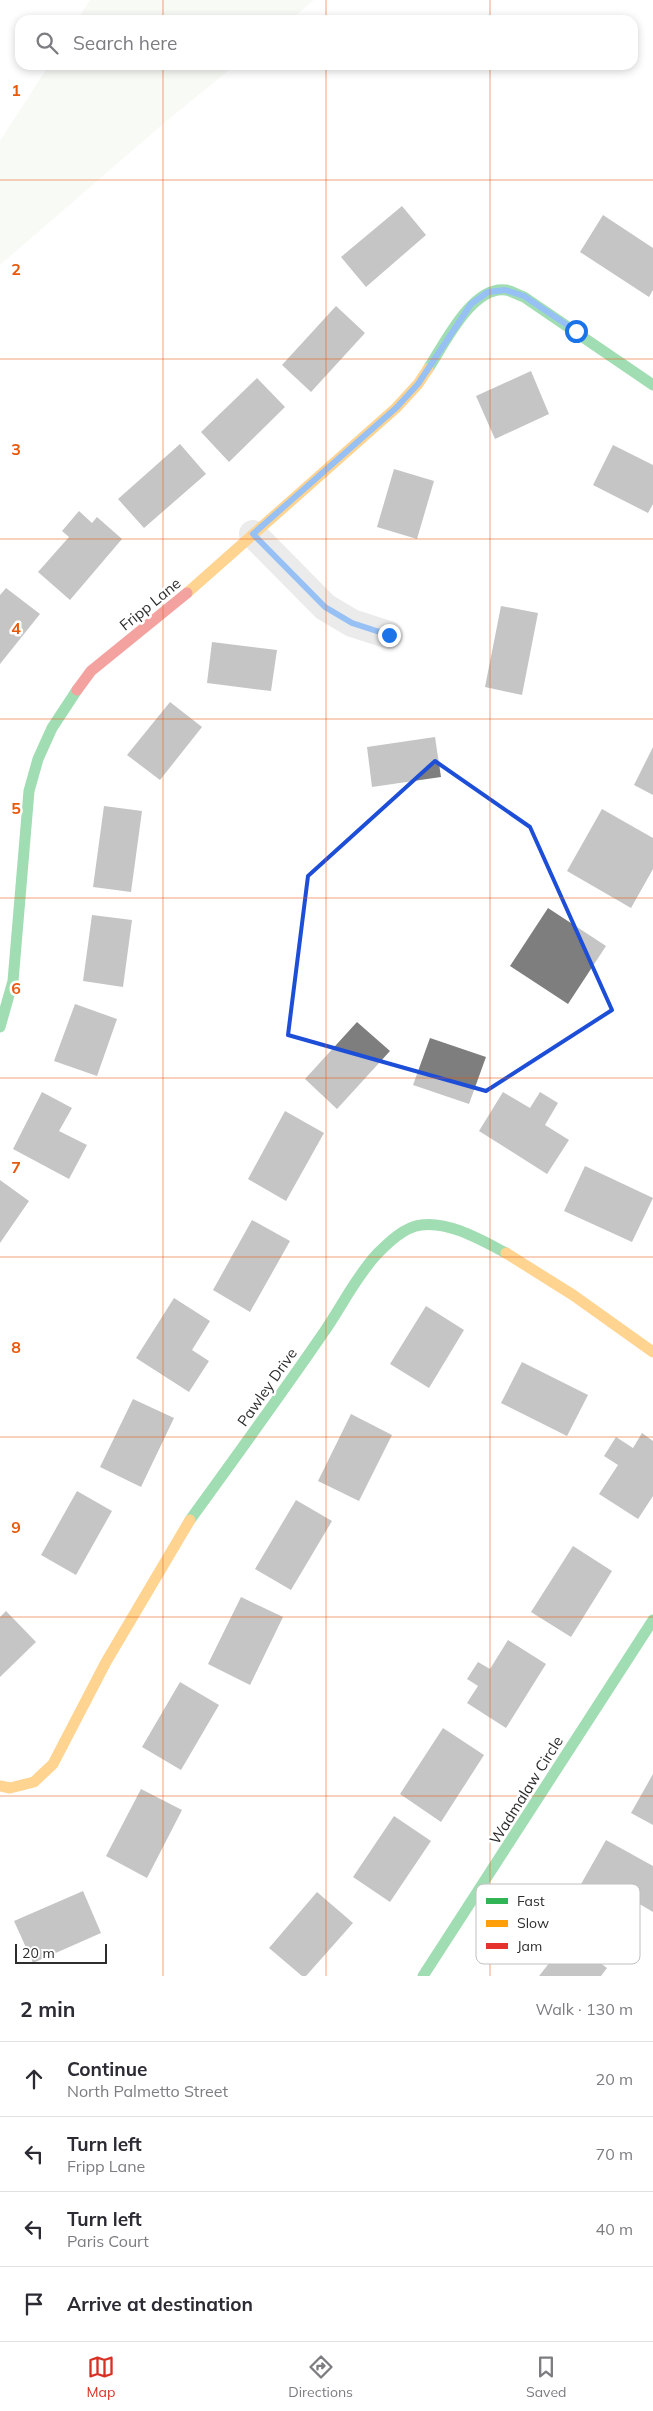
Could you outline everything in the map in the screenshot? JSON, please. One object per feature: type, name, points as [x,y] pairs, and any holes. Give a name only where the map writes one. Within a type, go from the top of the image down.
[{"type":"street","name":"Fripp Lane","points":[[0,1027],[13,981],[30,791],[38,759],[52,728],[91,671],[204,579],[396,408],[418,384],[471,304],[488,292],[505,290],[524,296],[653,385]]},
{"type":"street","points":[[253,534],[325,607],[352,623],[389,635]]},
{"type":"street","name":"Pawley Drive","points":[[0,1786],[10,1788],[34,1782],[53,1764],[106,1662],[185,1528],[326,1330],[342,1300],[381,1250],[402,1232],[421,1225],[441,1224],[486,1242],[537,1273],[653,1352]]},
{"type":"street","name":"Wadmalaw Circle","points":[[482,1884],[653,1620]]},
{"type":"street","name":"Wadmalaw Circle","points":[[423,1976],[476,1894]]},
{"type":"highlighted area","points":[[435,761],[530,827],[612,1010],[486,1091],[288,1035],[308,876]]},
{"type":"shaded area","points":[[90,0],[314,0],[296,15],[80,15]]},
{"type":"shaded area","points":[[46,70],[229,70],[163,124],[0,265],[0,141]]},
{"type":"building","points":[[402,206],[426,235],[366,287],[341,257]]},
{"type":"building","points":[[603,215],[653,248],[653,290],[649,297],[580,252]]},
{"type":"building","points":[[336,306],[365,333],[311,392],[282,365]]},
{"type":"building","points":[[531,371],[549,414],[495,439],[476,396]]},
{"type":"building","points":[[257,378],[285,407],[229,462],[201,432]]},
{"type":"building","points":[[180,444],[206,474],[144,528],[118,499]]},
{"type":"building","points":[[613,445],[653,465],[653,504],[648,513],[593,485]]},
{"type":"building","points":[[394,469],[434,481],[417,539],[377,527]]},
{"type":"building","points":[[79,511],[92,523],[97,517],[122,539],[70,600],[38,572],[69,537],[62,531]]},
{"type":"building","points":[[6,588],[40,614],[0,664],[0,595]]},
{"type":"building","points":[[501,606],[538,613],[522,695],[485,687]]},
{"type":"building","points":[[212,642],[277,650],[271,691],[207,683]]},
{"type":"building","points":[[170,702],[202,727],[160,780],[127,755]]},
{"type":"building","points":[[435,737],[441,777],[372,787],[367,747]]},
{"type":"building","points":[[653,747],[653,795],[634,785]]},
{"type":"building","points":[[104,806],[142,811],[131,892],[93,887]]},
{"type":"building","points":[[602,809],[653,838],[653,869],[631,908],[567,871]]},
{"type":"building","points":[[548,908],[606,946],[568,1004],[510,966]]},
{"type":"building","points":[[92,915],[132,920],[123,987],[83,981]]},
{"type":"building","points":[[75,1004],[117,1019],[97,1076],[54,1061]]},
{"type":"building","points":[[357,1022],[390,1051],[337,1109],[305,1079]]},
{"type":"building","points":[[430,1038],[486,1057],[469,1104],[413,1085]]},
{"type":"building","points":[[42,1092],[72,1108],[59,1131],[87,1145],[69,1179],[13,1149]]},
{"type":"building","points":[[503,1092],[530,1108],[540,1092],[558,1103],[545,1125],[569,1140],[547,1174],[479,1131]]},
{"type":"building","points":[[285,1111],[324,1133],[286,1201],[248,1179]]},
{"type":"building","points":[[585,1166],[653,1198],[632,1242],[564,1211]]},
{"type":"building","points":[[0,1180],[29,1201],[0,1243]]},
{"type":"building","points":[[252,1220],[290,1241],[250,1312],[213,1290]]},
{"type":"building","points":[[174,1298],[210,1321],[192,1350],[209,1361],[189,1392],[136,1358]]},
{"type":"building","points":[[426,1306],[464,1330],[429,1388],[390,1364]]},
{"type":"building","points":[[522,1362],[588,1395],[567,1436],[501,1403]]},
{"type":"building","points":[[133,1399],[174,1418],[141,1487],[100,1467]]},
{"type":"building","points":[[351,1414],[392,1435],[359,1501],[318,1481]]},
{"type":"building","points":[[642,1433],[653,1441],[653,1496],[638,1519],[599,1494],[618,1465],[604,1456],[616,1437],[633,1448]]},
{"type":"building","points":[[77,1491],[112,1511],[76,1575],[41,1555]]},
{"type":"building","points":[[296,1500],[332,1521],[291,1590],[255,1569]]},
{"type":"building","points":[[573,1546],[612,1571],[571,1637],[531,1612]]},
{"type":"building","points":[[241,1597],[283,1617],[250,1685],[208,1664]]},
{"type":"building","points":[[6,1611],[36,1642],[0,1677],[0,1617]]},
{"type":"building","points":[[508,1640],[546,1664],[506,1728],[467,1703],[478,1686],[467,1679],[478,1662],[490,1669]]},
{"type":"building","points":[[180,1682],[219,1705],[181,1770],[142,1747]]},
{"type":"building","points":[[443,1728],[484,1755],[441,1822],[400,1794]]},
{"type":"building","points":[[653,1774],[653,1825],[631,1813]]},
{"type":"building","points":[[141,1789],[182,1810],[147,1878],[106,1856]]},
{"type":"building","points":[[394,1816],[431,1841],[390,1902],[353,1877]]},
{"type":"building","points":[[606,1840],[653,1866],[653,1912],[640,1904],[640,1884],[581,1884]]},
{"type":"building","points":[[83,1891],[101,1933],[33,1963],[14,1921]]},
{"type":"building","points":[[317,1892],[353,1923],[306,1976],[302,1976],[269,1948]]},
{"type":"building","points":[[548,1964],[602,1964],[607,1968],[601,1976],[539,1976]]},
{"type":"traffic: fast","points":[[428,369],[451,332],[471,306],[482,297],[494,291],[506,290],[524,297],[653,385]]},
{"type":"traffic: fast","points":[[0,1027],[13,981],[29,791],[38,759],[52,728],[77,690]]},
{"type":"traffic: fast","points":[[190,1520],[331,1322],[362,1273],[377,1254],[391,1241],[415,1226],[443,1226],[465,1233],[506,1253]]},
{"type":"traffic: fast","points":[[482,1884],[653,1620]]},
{"type":"traffic: fast","points":[[423,1976],[476,1894]]},
{"type":"traffic: slow","points":[[187,593],[396,408],[418,384],[428,369]]},
{"type":"traffic: slow","points":[[506,1253],[573,1295],[653,1352]]},
{"type":"traffic: slow","points":[[0,1786],[10,1788],[34,1782],[53,1764],[106,1662],[190,1520]]},
{"type":"traffic: jam","points":[[77,690],[91,671],[187,593]]},
{"type":"route","points":[[389,635],[352,623],[325,607],[253,534],[369,434],[396,408],[418,384],[471,304],[488,292],[505,290],[524,296],[576,331]]}]
